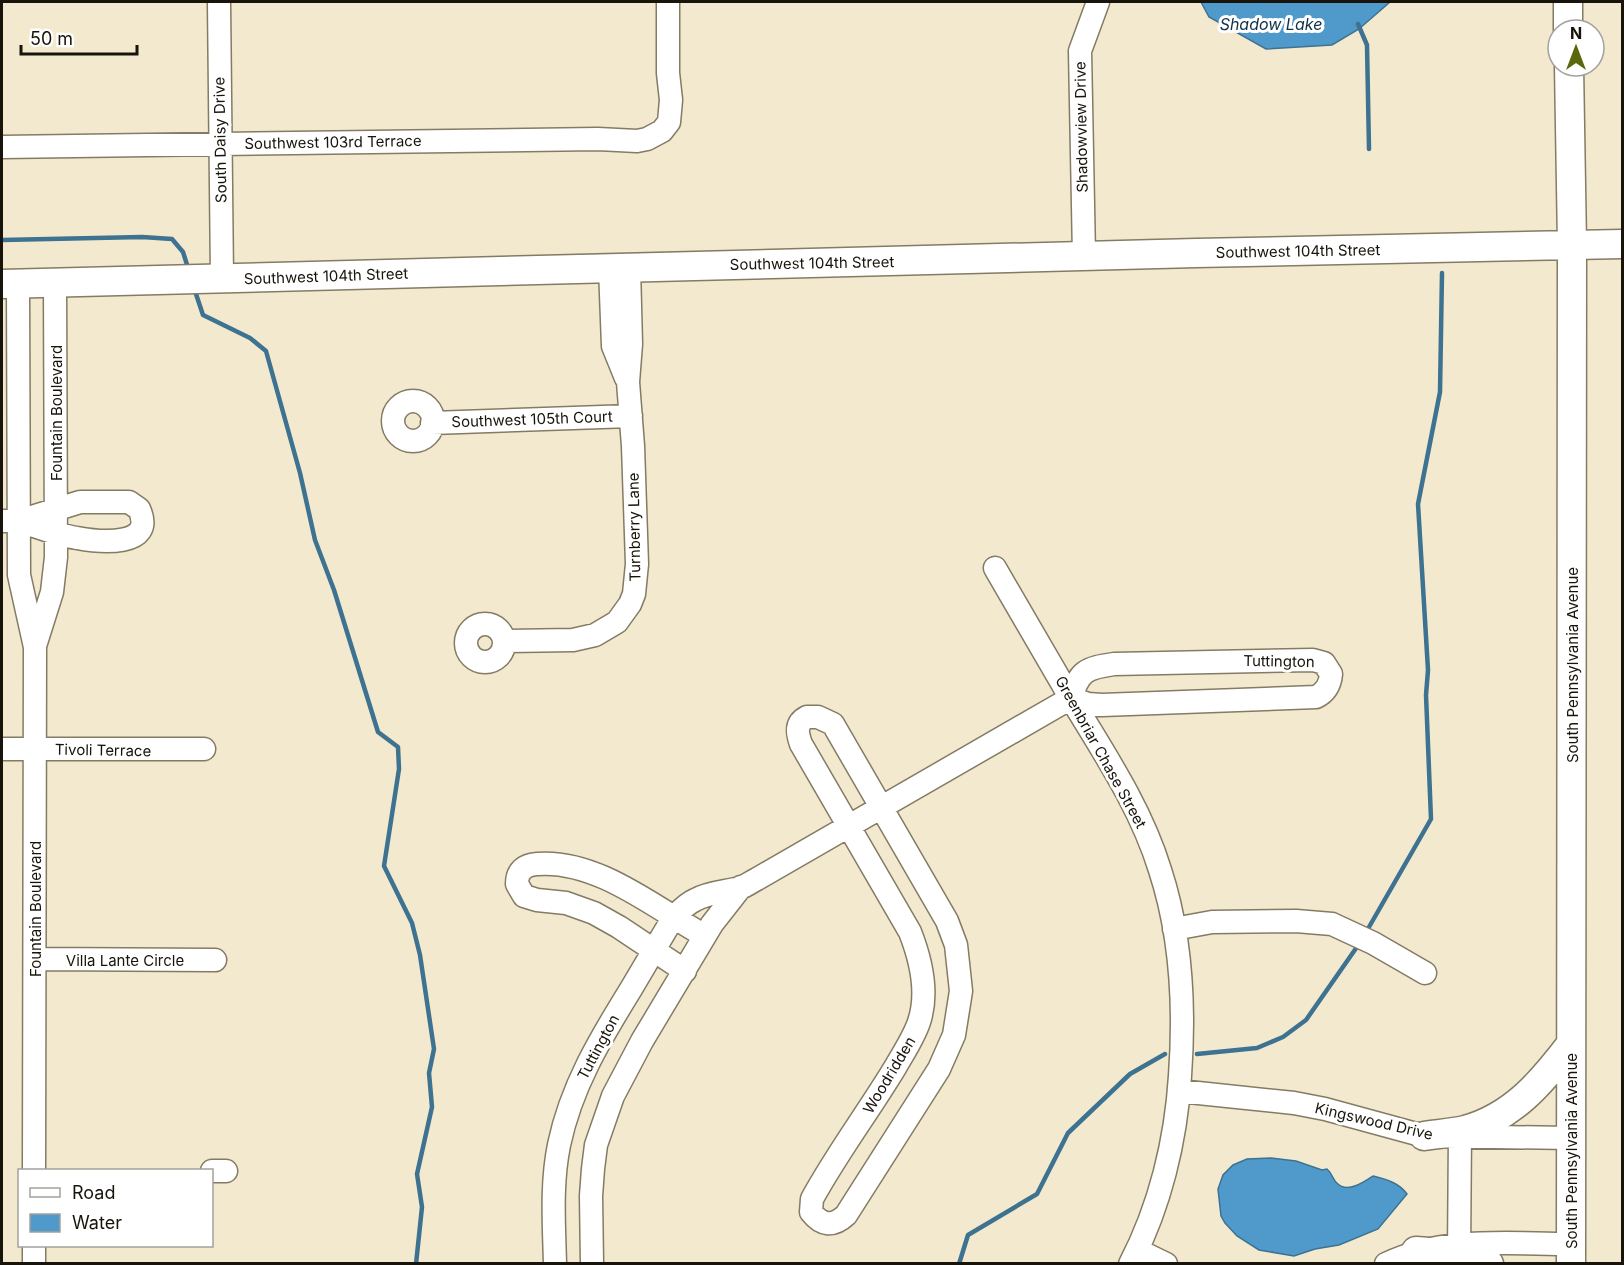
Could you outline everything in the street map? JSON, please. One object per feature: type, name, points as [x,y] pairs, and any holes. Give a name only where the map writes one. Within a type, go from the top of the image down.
[{"type":"main road","points":[[1568,2],[1568,18]]},
{"type":"main road","name":"South Pennsylvania Avenue","points":[[1569,78],[1572,245],[1571,1253]]},
{"type":"main road","name":"Southwest 104th Street","points":[[10,284],[1623,244]]},
{"type":"main road","points":[[1424,1136],[1460,1134],[1514,1106],[1546,1077],[1571,1044]]},
{"type":"main road","points":[[1416,1251],[1459,1249],[1489,1263]]},
{"type":"street","name":"South Daisy Drive","points":[[212,279],[220,144],[219,2]]},
{"type":"street","name":"Southwest 103rd Terrace","points":[[2,147],[598,139],[637,141],[656,136],[669,122],[671,111],[668,73],[668,2]]},
{"type":"street","name":"Shadowview Drive","points":[[1084,256],[1080,51],[1098,2]]},
{"type":"street","name":"Turnberry Lane","points":[[504,641],[584,639],[617,622],[630,604],[636,583],[637,564],[632,416],[628,382],[632,344],[620,268]]},
{"type":"street","name":"Fountain Boulevard","points":[[35,647],[55,578],[57,534],[55,283]]},
{"type":"street","name":"Fountain Boulevard","points":[[10,284],[10,521],[18,574],[35,647],[34,1169]]},
{"type":"street","name":"Southwest 105th Court","points":[[432,423],[632,416]]},
{"type":"street","points":[[80,502],[129,502],[139,509],[143,524],[137,535],[120,540],[87,540],[10,521],[80,502]]},
{"type":"street","name":"Greenbriar Chase Street","points":[[995,568],[1099,743],[1141,821],[1160,869],[1174,929],[1183,1004],[1176,1122],[1167,1166],[1133,1257]]},
{"type":"street","name":"Tuttington","points":[[555,1263],[555,1171],[570,1105],[581,1076],[673,918],[694,900],[741,887],[883,808],[1071,698],[1076,681],[1085,671],[1114,664],[1312,660],[1324,663],[1330,674],[1327,688],[1323,694],[1316,697],[1102,705],[1088,704],[1071,698]]},
{"type":"street","name":"Woodridden","points":[[818,717],[832,724],[941,909],[956,945],[960,974],[960,1008],[951,1045],[927,1089],[846,1215],[839,1222],[828,1224],[821,1222],[811,1212],[812,1198],[911,1040],[922,1007],[923,976],[917,948],[910,932],[848,828],[801,744],[797,729],[803,719],[818,717]]},
{"type":"street","name":"Tivoli Terrace","points":[[2,749],[204,749]]},
{"type":"street","points":[[685,972],[594,913],[566,903],[537,900],[524,896],[517,884],[520,871],[525,866],[546,863],[589,871],[649,902],[705,936]]},
{"type":"street","name":"Tuttington","points":[[591,1263],[591,1196],[596,1145],[602,1124],[627,1067],[712,924],[741,887]]},
{"type":"street","points":[[1174,929],[1212,922],[1296,921],[1332,924],[1345,928],[1425,973]]},
{"type":"street","name":"Villa Lante Circle","points":[[35,959],[215,960]]},
{"type":"street","name":"Kingswood Drive","points":[[1179,1091],[1294,1103],[1325,1109],[1424,1136]]},
{"type":"street","points":[[1570,1138],[1460,1134],[1459,1249],[1571,1253]]},
{"type":"street","points":[[34,1247],[34,1263]]},
{"type":"street","points":[[1386,1263],[1416,1251]]},
{"type":"street","points":[[1133,1257],[1166,1263]]},
{"type":"water","name":"Shadow Lake","points":[[1201,2],[1390,2],[1359,29],[1332,45],[1266,49],[1209,17]]},
{"type":"water","points":[[1271,1158],[1296,1161],[1322,1170],[1327,1169],[1336,1182],[1342,1186],[1356,1186],[1373,1176],[1396,1184],[1407,1194],[1378,1229],[1339,1245],[1315,1249],[1294,1256],[1259,1250],[1237,1236],[1225,1223],[1221,1216],[1218,1189],[1223,1175],[1233,1165],[1247,1159]]},
{"type":"waterway","points":[[1358,24],[1367,45],[1369,149]]},
{"type":"waterway","points":[[2,240],[142,237],[172,239],[183,252],[189,271]]},
{"type":"waterway","points":[[1365,934],[1431,819],[1426,695],[1428,670],[1418,504],[1440,392],[1442,273]]},
{"type":"waterway","points":[[194,288],[203,315],[250,338],[266,351],[300,473],[315,540],[334,590],[378,732],[398,747],[399,769],[384,866],[412,923],[420,955],[434,1049],[429,1073],[432,1107],[417,1174],[422,1207],[416,1264]]},
{"type":"waterway","points":[[1197,1054],[1257,1048],[1283,1037],[1306,1020],[1359,944]]},
{"type":"waterway","points":[[959,1264],[968,1235],[1037,1194],[1068,1133],[1130,1074],[1165,1054]]}]
